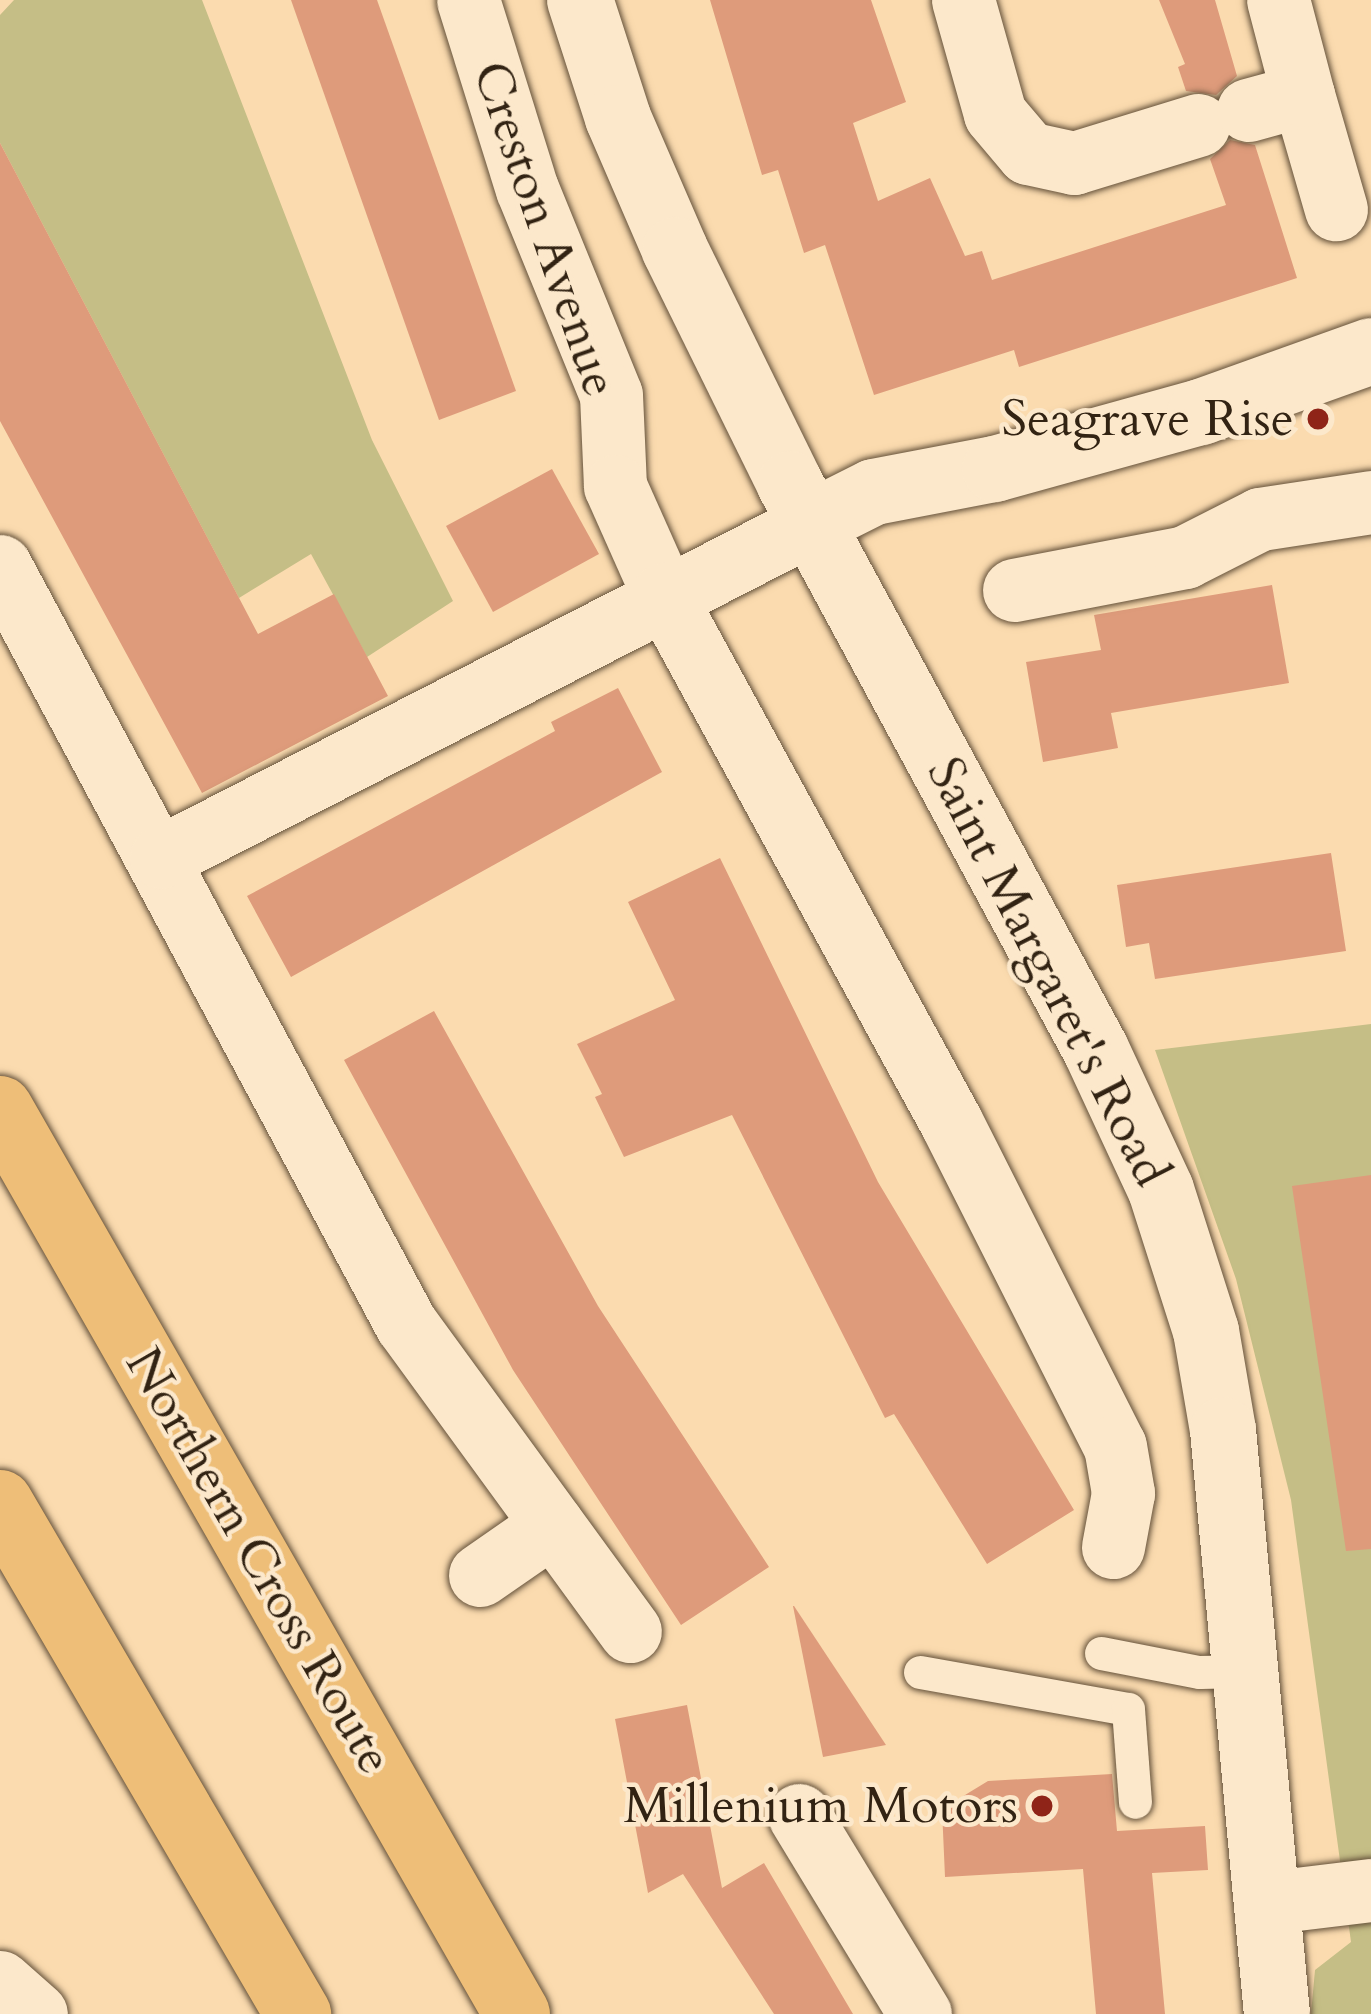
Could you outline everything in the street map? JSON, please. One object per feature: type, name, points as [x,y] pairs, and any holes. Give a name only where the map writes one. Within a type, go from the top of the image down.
[{"type":"highway","name":"Northern Cross Route","points":[[0,1109],[517,2014]]},
{"type":"highway","points":[[0,1503],[298,2014]]},
{"type":"main road","name":"Saint Margaret's Road","points":[[580,0],[618,118],[675,250],[812,523],[1096,1050],[1161,1190],[1210,1351],[1272,1902],[1277,2014]]},
{"type":"main road","points":[[812,523],[874,492],[995,469],[1201,412],[1371,351]]},
{"type":"street","name":"Creston Avenue","points":[[468,0],[527,189],[611,395],[615,487],[663,594],[951,1122],[1115,1446],[1123,1493],[1113,1547]]},
{"type":"street","points":[[963,0],[995,114],[1028,153],[1074,164],[1250,110]]},
{"type":"street","points":[[1250,110],[1277,0]]},
{"type":"street","points":[[1250,110],[1336,208]]},
{"type":"street","points":[[1014,590],[1185,557],[1260,519],[1371,502]]},
{"type":"street","points":[[161,857],[663,594],[812,523]]},
{"type":"street","points":[[0,566],[161,857],[406,1324],[630,1631]]},
{"type":"street","points":[[480,1575],[552,1525]]},
{"type":"street","points":[[799,1815],[920,2014]]},
{"type":"street","points":[[1272,1902],[1371,1890]]},
{"type":"street","points":[[0,1982],[36,2014]]},
{"type":"lane","points":[[1101,1653],[1164,1665],[1248,1670]]},
{"type":"lane","points":[[1136,1802],[1127,1708],[1164,1665]]},
{"type":"lane","points":[[920,1672],[1127,1708]]},
{"type":"shaded area","points":[[14,0],[202,0],[372,440],[453,601],[367,657],[311,554],[239,598],[0,143],[0,15]]},
{"type":"shaded area","points":[[1371,1024],[1371,2014],[1311,2014],[1315,1970],[1351,1942],[1291,1500],[1236,1279],[1155,1050]]},
{"type":"building","points":[[291,0],[377,0],[516,391],[439,420]]},
{"type":"building","points":[[710,0],[871,0],[906,102],[853,123],[878,201],[930,178],[965,256],[982,251],[992,280],[1226,205],[1210,159],[1230,140],[1255,145],[1297,278],[1019,367],[1014,350],[874,395],[825,245],[804,253],[778,170],[762,175]]},
{"type":"building","points":[[1159,0],[1215,0],[1237,76],[1216,95],[1186,91],[1178,67],[1185,64]]},
{"type":"building","points":[[0,143],[258,634],[334,594],[388,696],[202,793],[0,421]]},
{"type":"building","points":[[552,469],[599,554],[493,612],[446,526]]},
{"type":"building","points":[[1272,585],[1289,683],[1111,713],[1118,748],[1043,762],[1026,662],[1101,650],[1094,615]]},
{"type":"building","points":[[618,688],[662,772],[291,977],[247,896],[555,731],[551,722]]},
{"type":"building","points":[[1331,853],[1346,951],[1155,979],[1149,943],[1126,947],[1117,885]]},
{"type":"building","points":[[720,858],[878,1182],[1074,1510],[987,1564],[894,1414],[885,1418],[732,1115],[624,1157],[595,1097],[602,1094],[577,1044],[675,1000],[628,902]]},
{"type":"building","points":[[434,1011],[598,1306],[769,1567],[681,1625],[513,1370],[344,1060]]},
{"type":"building","points":[[1371,1175],[1371,1549],[1346,1551],[1292,1186]]},
{"type":"building","points":[[794,1606],[886,1745],[823,1757]]},
{"type":"building","points":[[687,1705],[722,1888],[764,1863],[853,2014],[774,2014],[683,1874],[648,1893],[615,1719]]},
{"type":"building","points":[[1112,1774],[1117,1831],[1205,1826],[1208,1870],[1152,1873],[1165,2014],[1096,2014],[1083,1869],[945,1877],[942,1809],[988,1781]]},
{"type":"place","name":"Seagrave Rise","points":[[1318,419]]},
{"type":"place","name":"Millenium Motors","points":[[1042,1806]]}]
